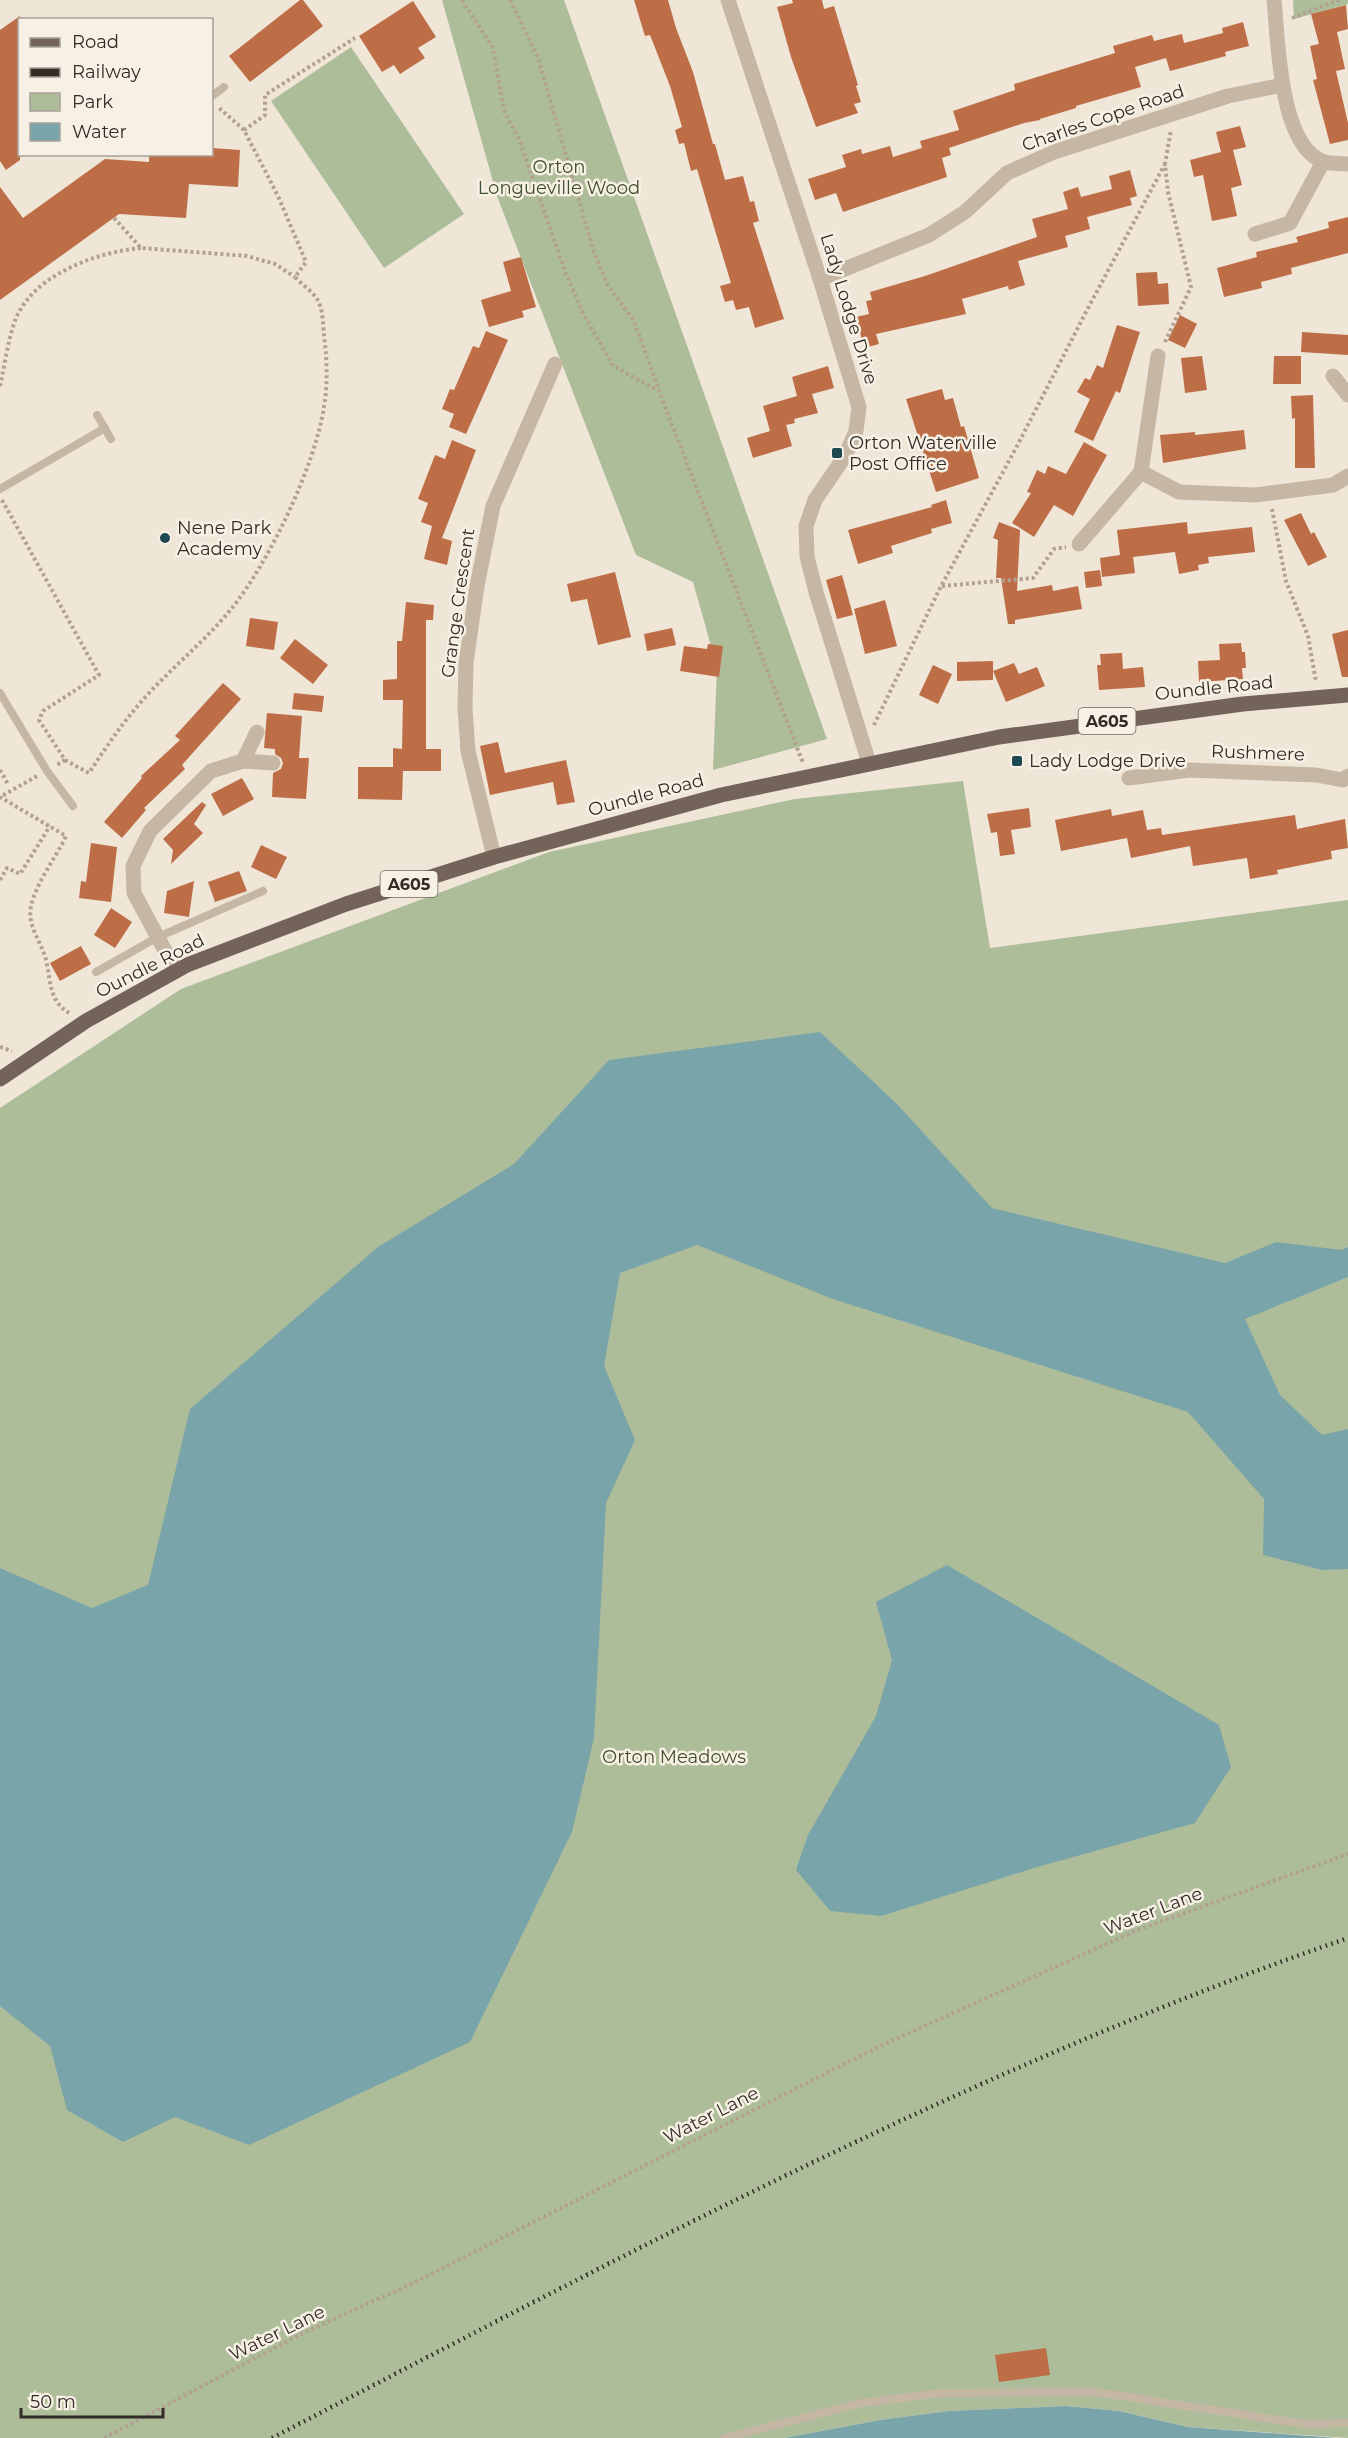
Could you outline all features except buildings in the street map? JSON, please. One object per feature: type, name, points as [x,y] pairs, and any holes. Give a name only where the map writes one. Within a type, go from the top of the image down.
[{"type":"main road","name":"Oundle Road","points":[[0,1079],[86,1021],[176,971],[346,904],[494,857],[721,795],[999,737],[1136,717],[1348,694]]},
{"type":"street","name":"Lady Lodge Drive","points":[[728,0],[820,279],[859,407],[856,431],[849,448],[815,500],[806,526],[807,557],[868,763]]},
{"type":"street","points":[[1274,0],[1283,85],[1294,131],[1307,148],[1323,162],[1348,164]]},
{"type":"street","name":"Charles Cope Road","points":[[820,279],[929,235],[965,212],[1007,174],[1054,152],[1228,96],[1283,85]]},
{"type":"street","points":[[1255,234],[1290,223],[1323,162]]},
{"type":"street","points":[[1079,544],[1141,472],[1158,356]]},
{"type":"street","name":"Grange Crescent","points":[[494,857],[468,752],[465,708],[466,663],[477,585],[494,506],[555,364]]},
{"type":"street","points":[[1333,376],[1348,395]]},
{"type":"street","points":[[1141,472],[1179,492],[1255,495],[1333,485],[1348,476]]},
{"type":"street","points":[[243,761],[256,732]]},
{"type":"street","points":[[176,971],[134,893],[133,866],[150,831],[211,771],[243,761],[273,763]]},
{"type":"street","name":"Rushmere","points":[[1129,778],[1189,770],[1316,775],[1342,780],[1348,776]]},
{"type":"lane","points":[[213,95],[224,87]]},
{"type":"lane","points":[[97,414],[111,439]]},
{"type":"lane","points":[[0,489],[105,428]]},
{"type":"lane","points":[[0,693],[47,771],[73,806]]},
{"type":"lane","points":[[96,972],[158,937],[263,891]]},
{"type":"lane","points":[[725,2438],[861,2403],[941,2393],[1095,2392],[1305,2424],[1348,2423]]},
{"type":"path","points":[[462,0],[493,48],[504,111],[519,139],[566,274],[583,313],[613,366],[659,391]]},
{"type":"path","points":[[510,0],[538,58],[594,252],[607,284],[634,321],[808,776]]},
{"type":"path","points":[[1276,24],[1339,0]]},
{"type":"path","points":[[244,130],[266,115],[265,95],[355,38]]},
{"type":"path","points":[[213,104],[244,130],[278,196],[306,262],[295,277]]},
{"type":"path","points":[[1158,356],[1191,287],[1168,192],[1165,164],[1174,114]]},
{"type":"path","points":[[864,746],[941,586],[1165,164]]},
{"type":"path","points":[[114,218],[141,248]]},
{"type":"path","points":[[0,386],[17,318],[32,296],[58,274],[85,260],[116,250],[141,248],[248,256],[274,264],[295,277],[318,300],[323,322],[327,378],[324,406],[317,441],[272,544],[251,581],[231,609],[119,727],[89,773],[65,760],[39,720],[43,711],[99,675],[2,501],[0,489]]},
{"type":"path","points":[[1269,494],[1286,581],[1308,636],[1318,697]]},
{"type":"path","points":[[941,586],[1033,578],[1054,549],[1079,544]]},
{"type":"path","points":[[0,797],[65,760]]},
{"type":"path","points":[[0,770],[8,784]]},
{"type":"path","points":[[0,797],[66,836],[37,889],[31,903],[30,917],[46,957],[52,995],[57,1003],[72,1014]]},
{"type":"path","points":[[0,880],[8,868],[20,874],[50,826]]},
{"type":"path","name":"Water Lane","points":[[104,2438],[297,2336],[413,2283],[878,2047],[1135,1931],[1348,1854]]},
{"type":"green space","name":"Orton Longueville Wood","points":[[442,0],[564,0],[827,739],[713,770],[717,667],[693,582],[636,555],[497,196]]},
{"type":"green space","points":[[1293,0],[1348,0],[1348,4],[1294,19]]},
{"type":"green space","points":[[351,47],[464,214],[384,268],[271,101]]},
{"type":"green space","name":"Orton Meadows","points":[[963,781],[990,948],[1348,900],[1348,2438],[1188,2427],[1119,2411],[1066,2406],[949,2411],[880,2420],[784,2438],[0,2438],[0,1108],[181,989],[549,852],[795,799]]},
{"type":"water","points":[[820,1032],[896,1103],[992,1208],[1225,1263],[1276,1242],[1342,1250],[1348,1247],[1348,1277],[1245,1319],[1280,1395],[1322,1435],[1348,1429],[1348,1569],[1322,1570],[1263,1555],[1264,1499],[1188,1412],[833,1299],[697,1245],[620,1273],[604,1366],[635,1440],[606,1503],[594,1738],[572,1832],[470,2042],[249,2145],[175,2117],[123,2142],[67,2110],[50,2046],[0,2006],[0,1568],[92,1608],[148,1585],[190,1409],[378,1247],[514,1164],[609,1060]]},
{"type":"water","points":[[947,1565],[1219,1725],[1231,1767],[1195,1823],[1034,1868],[881,1916],[830,1911],[796,1870],[808,1835],[876,1716],[892,1660],[876,1602]]},
{"type":"water","points":[[1066,2406],[1119,2411],[1188,2427],[1337,2438],[784,2438],[880,2420],[949,2411]]},
{"type":"railway","points":[[272,2438],[668,2234],[935,2105],[1071,2045],[1208,1989],[1348,1938]]},
{"type":"place","name":"Orton Waterville Post Office","points":[[837,453]]},
{"type":"place","name":"Nene Park Academy","points":[[165,538]]},
{"type":"place","name":"Lady Lodge Drive","points":[[1017,761]]}]
